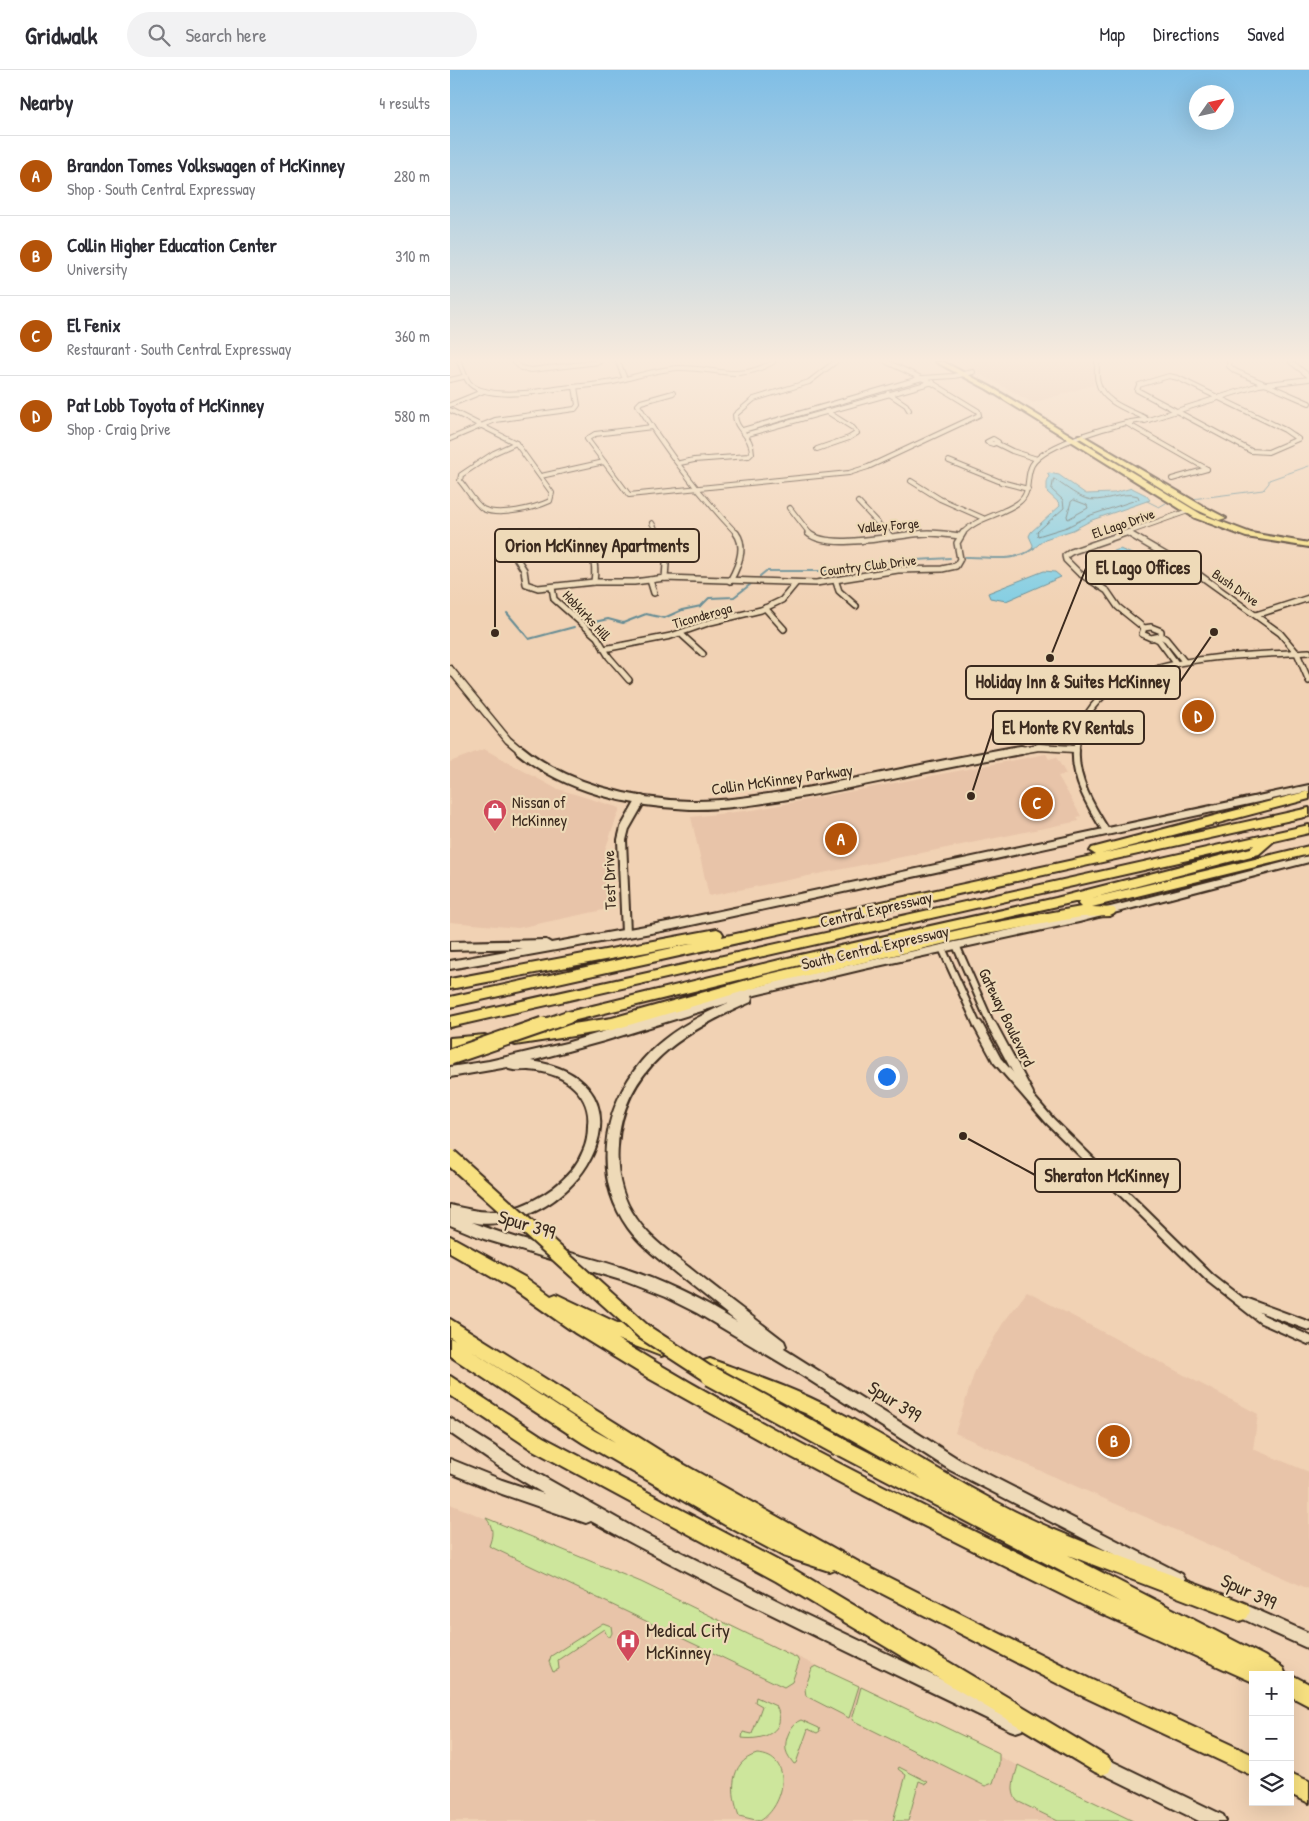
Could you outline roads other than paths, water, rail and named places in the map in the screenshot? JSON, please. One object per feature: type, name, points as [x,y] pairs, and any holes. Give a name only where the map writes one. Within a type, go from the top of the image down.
[{"type":"highway","points":[[1037,872],[1066,859],[1309,795]]},
{"type":"highway","name":"Central Expressway","points":[[450,1002],[1309,812]]},
{"type":"highway","name":"Central Expressway","points":[[450,1022],[1309,829]]},
{"type":"highway","points":[[450,1057],[568,1017],[800,960],[1015,913],[1255,851],[1272,837]]},
{"type":"highway","points":[[1015,913],[1117,898],[1309,850]]},
{"type":"highway","points":[[450,1044],[520,1039],[612,1024],[765,980],[882,952],[1081,912],[1110,911]]},
{"type":"highway","points":[[455,983],[726,933],[774,930]]},
{"type":"highway","points":[[450,1157],[644,1332],[723,1384],[1270,1671]]},
{"type":"highway","points":[[450,1244],[520,1284],[611,1329],[771,1390],[824,1413],[965,1495],[1033,1530],[1098,1558],[1240,1611]]},
{"type":"highway","points":[[520,1284],[581,1327],[704,1400],[898,1504],[1102,1604],[1252,1671]]},
{"type":"highway","points":[[450,1327],[661,1461],[858,1572],[1083,1686],[1249,1764]]},
{"type":"highway","points":[[450,1346],[590,1437],[732,1518],[790,1549],[858,1572]]},
{"type":"highway","points":[[450,1385],[485,1410],[538,1443],[783,1574],[1102,1765]]},
{"type":"highway","points":[[1294,1687],[1309,1696]]},
{"type":"highway","points":[[1294,1690],[1309,1696]]},
{"type":"highway","points":[[1294,1785],[1309,1792]]},
{"type":"main road","points":[[1085,444],[1188,511],[1216,524],[1309,546]]},
{"type":"main road","points":[[1086,444],[1207,512],[1266,535],[1309,538]]},
{"type":"main road","points":[[450,965],[523,954],[566,943],[673,925],[1309,788]]},
{"type":"main road","name":"South Central Expressway","points":[[450,1072],[477,1069],[596,1040],[785,984],[1110,911],[1309,860]]},
{"type":"main road","points":[[450,946],[566,943]]},
{"type":"main road","points":[[785,984],[770,992],[747,999],[712,1015],[686,1030],[655,1054],[639,1071],[627,1091],[617,1114],[610,1158],[619,1200],[631,1221],[644,1238],[808,1371]]},
{"type":"main road","points":[[450,1211],[476,1218],[494,1219],[518,1214],[538,1205],[566,1184],[586,1158],[593,1139],[594,1118],[590,1103],[584,1091],[574,1080],[561,1072],[536,1065],[477,1069]]},
{"type":"main road","name":"Spur 399","points":[[450,1219],[484,1233],[624,1275],[668,1292],[733,1324],[955,1465],[1240,1611],[1309,1641]]},
{"type":"main road","points":[[450,1425],[523,1475],[617,1528],[737,1590],[1217,1821]]},
{"type":"main road","points":[[450,1466],[502,1488],[617,1528]]},
{"type":"street","points":[[514,444],[494,453],[460,475],[460,480],[480,506],[486,510],[495,511],[533,507],[550,501],[552,493],[517,444]]},
{"type":"street","points":[[590,444],[632,496],[825,477],[855,471],[915,444]]},
{"type":"street","points":[[663,444],[701,490],[725,524],[738,535],[741,548],[739,564],[730,581]]},
{"type":"street","points":[[680,463],[694,460],[749,456],[752,450],[750,444]]},
{"type":"street","points":[[817,449],[832,444]]},
{"type":"street","points":[[997,444],[1012,451],[1037,459]]},
{"type":"street","points":[[960,536],[970,526],[983,518],[1013,507],[1024,499],[1028,489],[1031,467],[1037,459],[1051,450],[1069,444]]},
{"type":"street","points":[[1163,444],[1207,469],[1172,479]]},
{"type":"street","points":[[1236,444],[1260,453],[1290,444]]},
{"type":"street","points":[[949,461],[1001,482],[1028,489]]},
{"type":"street","points":[[541,476],[604,462]]},
{"type":"street","points":[[910,481],[935,496],[983,518]]},
{"type":"street","points":[[858,502],[891,537]]},
{"type":"street","name":"Valley Forge","points":[[790,508],[800,524],[819,540],[866,540],[928,533],[960,536]]},
{"type":"street","name":"El Lago Drive","points":[[1144,628],[1118,607],[1107,591],[1079,574],[1066,560],[1065,556],[1071,552],[1188,511]]},
{"type":"street","points":[[652,523],[667,550],[665,578]]},
{"type":"street","points":[[579,532],[595,554],[597,564],[594,582]]},
{"type":"street","name":"Bush Drive","points":[[1128,533],[1198,574],[1256,615],[1287,640],[1298,653],[1309,681]]},
{"type":"street","name":"Country Club Drive","points":[[505,540],[524,570],[526,584],[538,588],[594,582],[665,578],[730,581],[768,580],[796,583],[836,582],[896,570],[946,570],[956,566],[960,559],[956,547],[960,536]]},
{"type":"street","points":[[650,580],[654,593]]},
{"type":"street","points":[[836,582],[839,590],[856,606]]},
{"type":"street","name":"Ticonderoga","points":[[604,649],[629,642],[681,634],[715,621],[765,608],[793,591],[796,583]]},
{"type":"street","name":"Hobkirks Hill","points":[[552,587],[554,598],[559,605],[597,638],[628,680]]},
{"type":"street","points":[[1256,615],[1309,598]]},
{"type":"street","points":[[765,608],[784,629]]},
{"type":"street","points":[[1158,637],[1161,631],[1158,629],[1144,628],[1142,632],[1144,636],[1166,639],[1184,661]]},
{"type":"street","points":[[681,634],[703,654]]},
{"type":"street","points":[[1158,637],[1176,663]]},
{"type":"street","points":[[1106,831],[1081,784],[1074,749],[1084,722],[1102,695],[1127,679],[1184,661],[1309,652]]},
{"type":"street","name":"Collin McKinney Parkway","points":[[450,669],[508,740],[531,759],[575,782],[610,794],[641,800],[690,804],[752,801],[862,782],[1019,750],[1039,748],[1074,749]]},
{"type":"street","name":"Test Drive","points":[[626,933],[622,840],[626,828],[641,800]]},
{"type":"street","name":"Gateway Boulevard","points":[[956,945],[990,1022],[1033,1101]]},
{"type":"street","name":"Gateway Boulevard","points":[[942,948],[982,1036],[1011,1078],[1072,1143],[1212,1279],[1262,1319],[1309,1340]]},
{"type":"street","name":"Gateway Boulevard","points":[[1241,1301],[1259,1306],[1309,1326]]},
{"type":"water","points":[[1047,474],[1059,475],[1086,494],[1114,493],[1132,488],[1146,495],[1150,500],[1045,539],[1032,550],[1033,545],[1029,536],[1031,532],[1060,506],[1047,492],[1049,476]]},
{"type":"water","points":[[1120,549],[1132,554],[1140,562],[1128,570],[1112,572],[1097,569],[1084,562]]},
{"type":"water","points":[[1044,571],[1055,572],[1061,577],[1006,601],[990,598],[988,593]]},
{"type":"waterway","points":[[1192,499],[1263,490],[1269,483],[1269,480],[1309,466]]},
{"type":"waterway","points":[[1147,501],[1159,507],[1166,503]]},
{"type":"waterway","points":[[965,557],[1009,558],[1026,553],[1034,548]]},
{"type":"waterway","points":[[760,576],[766,571],[834,571],[883,562],[950,558]]},
{"type":"waterway","points":[[590,623],[608,619],[623,623],[646,614],[664,618],[682,610],[701,606],[709,598],[734,597],[751,584]]},
{"type":"waterway","points":[[507,613],[529,639],[574,627]]},
{"type":"place","name":"Holiday Inn & Suites McKinney","points":[[1214,632]]},
{"type":"place","name":"Orion McKinney Apartments","points":[[495,633]]},
{"type":"place","name":"El Lago Offices","points":[[1050,658]]},
{"type":"place","name":"Pat Lobb Toyota of McKinney","points":[[1198,716]]},
{"type":"place","name":"El Monte RV Rentals","points":[[971,796]]},
{"type":"place","name":"El Fenix","points":[[1037,803]]},
{"type":"place","name":"Nissan of McKinney","points":[[495,832]]},
{"type":"place","name":"Brandon Tomes Volkswagen of McKinney","points":[[841,839]]},
{"type":"place","name":"Sheraton McKinney","points":[[963,1136]]},
{"type":"place","name":"Collin Higher Education Center","points":[[1114,1441]]},
{"type":"place","name":"Medical City McKinney","points":[[628,1662]]}]
